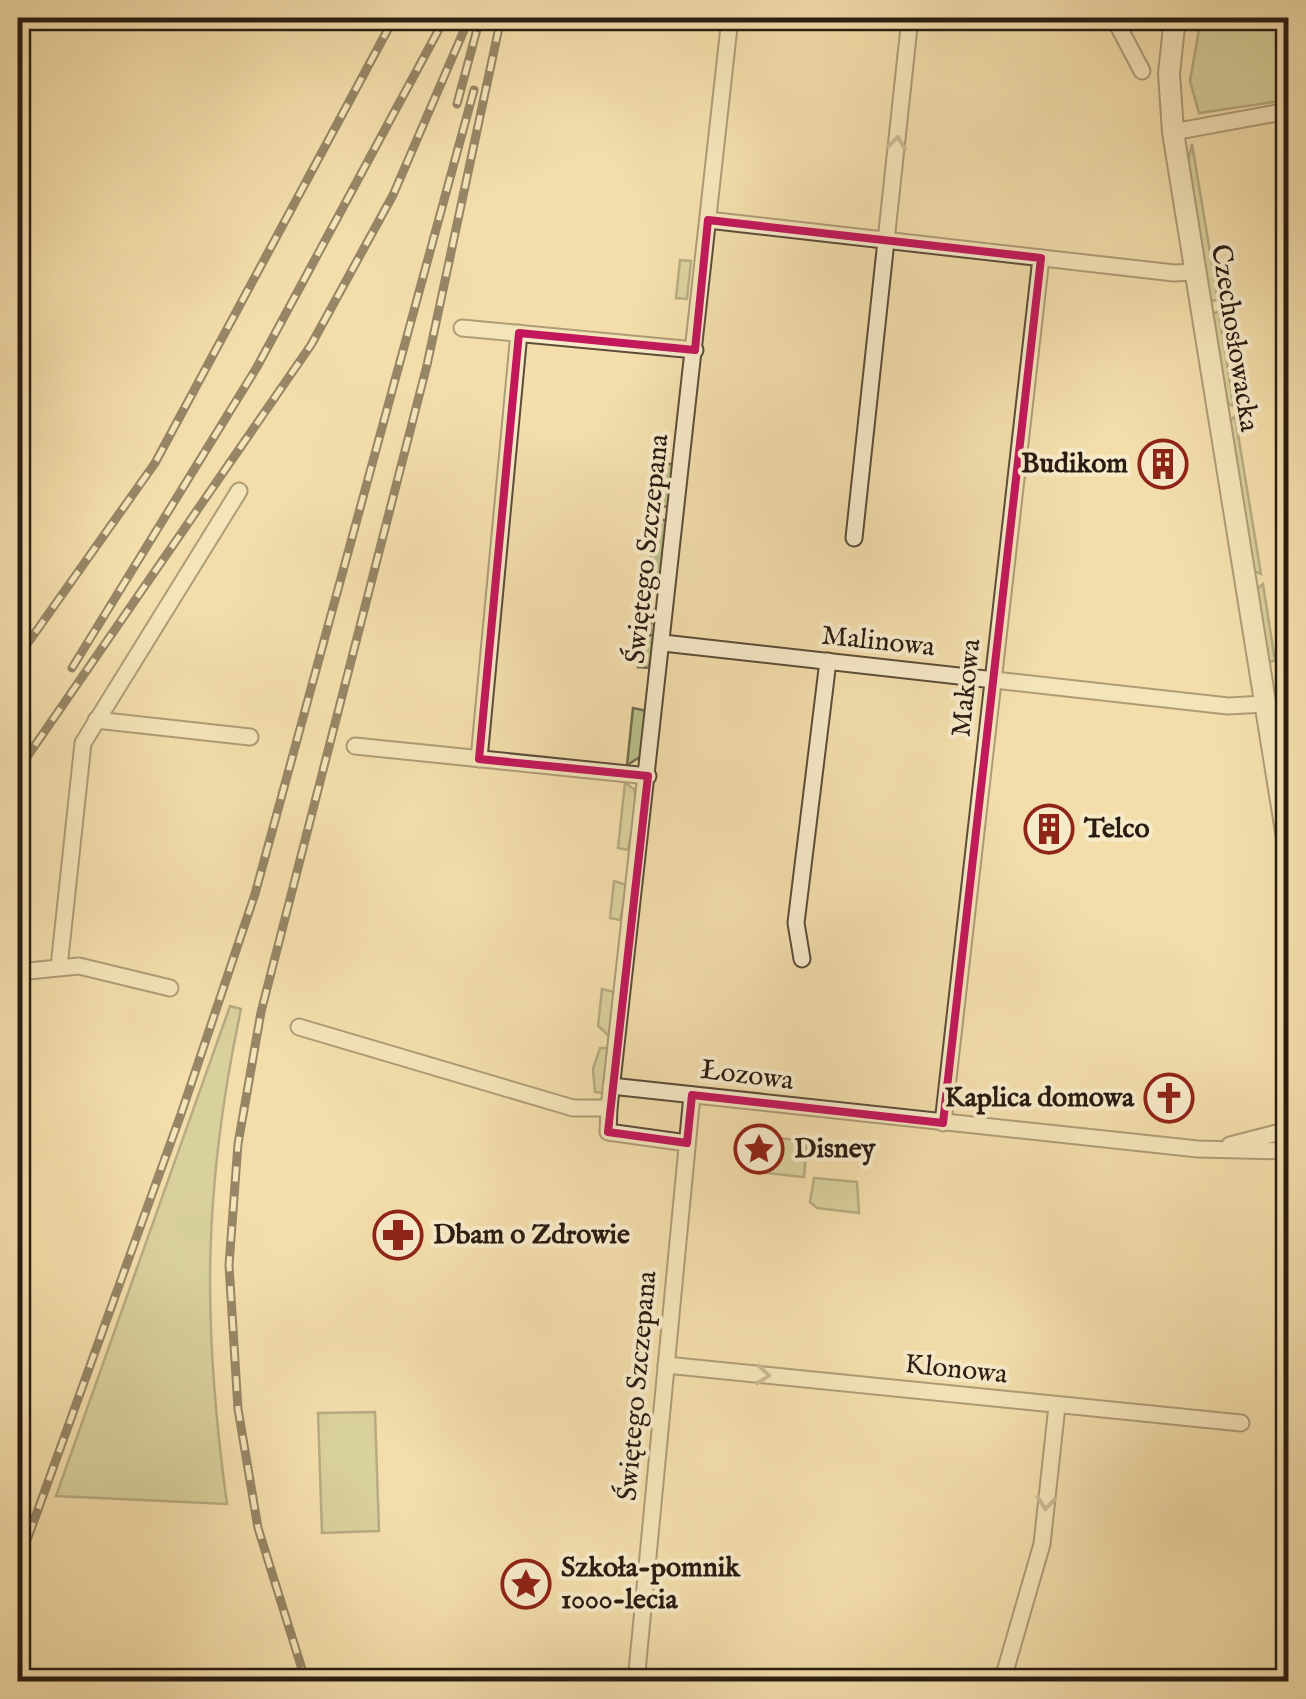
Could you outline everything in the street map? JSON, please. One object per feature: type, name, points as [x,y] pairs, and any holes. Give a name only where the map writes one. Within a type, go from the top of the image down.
[{"type":"street","name":"Świętego Szczepana","points":[[611,1086],[664,643],[730,18]]},
{"type":"street","points":[[854,538],[910,18]]},
{"type":"street","points":[[1114,18],[1142,71]]},
{"type":"street","name":"Czechosłowacka","points":[[1176,18],[1169,73],[1174,132],[1288,844]]},
{"type":"street","points":[[1174,132],[1288,110]]},
{"type":"street","points":[[708,220],[1174,273],[1195,272]]},
{"type":"street","name":"Makowa","points":[[943,1123],[1041,258]]},
{"type":"street","points":[[462,328],[695,350]]},
{"type":"street","points":[[478,759],[518,333]]},
{"type":"street","points":[[59,967],[80,755],[96,720],[239,491]]},
{"type":"street","name":"Malinowa","points":[[664,643],[1236,707],[1265,704]]},
{"type":"street","points":[[802,959],[796,923],[828,662]]},
{"type":"street","points":[[96,720],[250,737]]},
{"type":"street","points":[[355,746],[648,776]]},
{"type":"street","points":[[18,972],[89,968],[170,988]]},
{"type":"street","points":[[300,1026],[572,1108],[610,1108]]},
{"type":"street","points":[[611,1086],[608,1132],[687,1144]]},
{"type":"street","name":"Łozowa","points":[[611,1086],[943,1123],[1288,1152]]},
{"type":"street","name":"Świętego Szczepana","points":[[636,1682],[692,1095]]},
{"type":"street","name":"Łozowa","points":[[1221,1147],[1288,1130]]},
{"type":"street","name":"Klonowa","points":[[666,1365],[1241,1423]]},
{"type":"street","points":[[1002,1682],[1040,1552],[1057,1406]]},
{"type":"highlighted area","points":[[708,220],[1041,258],[943,1123],[692,1095],[687,1143],[608,1132],[648,776],[479,759],[519,333],[695,350]]},
{"type":"green space","points":[[1201,18],[1288,18],[1288,100],[1199,113],[1190,81]]},
{"type":"green space","points":[[1192,144],[1218,300],[1210,301],[1188,161]]},
{"type":"green space","points":[[680,260],[691,261],[687,299],[676,298]]},
{"type":"green space","points":[[1219,312],[1234,406],[1226,403],[1212,313]]},
{"type":"green space","points":[[1235,416],[1261,574],[1254,571],[1229,422]]},
{"type":"green space","points":[[661,462],[674,465],[668,507],[656,505]]},
{"type":"green space","points":[[655,518],[668,521],[662,577],[648,574]]},
{"type":"green space","points":[[1263,584],[1275,661],[1269,662],[1257,589]]},
{"type":"green space","points":[[645,607],[653,608],[650,635],[655,636],[649,668],[638,667]]},
{"type":"green space","points":[[633,708],[647,711],[640,757],[627,765]]},
{"type":"green space","points":[[625,783],[634,789],[637,800],[628,850],[618,848]]},
{"type":"green space","points":[[614,881],[627,885],[620,920],[610,918]]},
{"type":"green space","points":[[602,989],[614,992],[609,1036],[598,1026]]},
{"type":"green space","points":[[230,1006],[241,1009],[219,1136],[210,1256],[213,1375],[227,1504],[56,1496]]},
{"type":"green space","points":[[600,1048],[608,1048],[603,1093],[595,1092],[593,1069]]},
{"type":"green space","points":[[770,1137],[807,1141],[804,1177],[766,1173]]},
{"type":"green space","points":[[814,1178],[857,1182],[859,1213],[817,1208],[810,1202]]},
{"type":"green space","points":[[375,1412],[379,1531],[322,1533],[318,1413]]},
{"type":"railway","points":[[18,657],[155,463],[394,18]]},
{"type":"railway","points":[[72,668],[257,367],[445,18]]},
{"type":"railway","points":[[457,104],[480,18]]},
{"type":"railway","points":[[306,1682],[258,1528],[238,1409],[229,1265],[238,1144],[261,1012],[427,365],[501,18]]},
{"type":"railway","points":[[18,770],[311,345],[393,195],[465,28]]},
{"type":"railway","points":[[18,1565],[181,1114],[255,894],[474,90]]},
{"type":"place","name":"Budikom","points":[[1163,464]]},
{"type":"place","name":"Telco","points":[[1049,829]]},
{"type":"place","name":"Kaplica domowa","points":[[1169,1098]]},
{"type":"place","name":"Disney","points":[[759,1149]]},
{"type":"place","name":"Dbam o Zdrowie","points":[[398,1235]]},
{"type":"place","name":"Szkoła-pomnik 1000-lecia","points":[[526,1584]]}]
